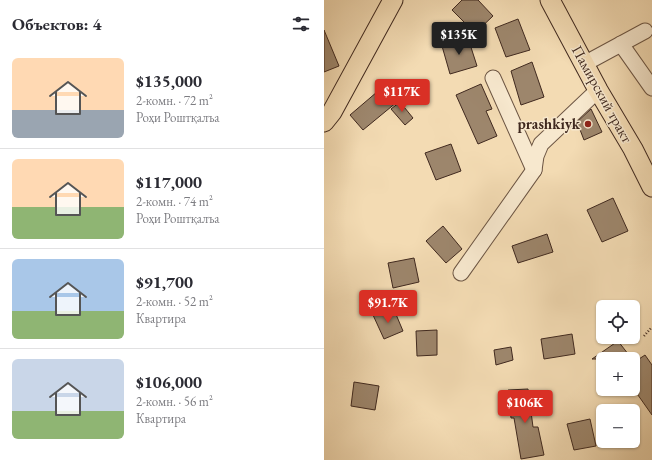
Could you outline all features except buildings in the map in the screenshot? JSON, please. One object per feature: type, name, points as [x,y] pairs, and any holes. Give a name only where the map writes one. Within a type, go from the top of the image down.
[{"type":"main road","points":[[324,122],[332,112],[393,0]]},
{"type":"main road","name":"Памирский тракт","points":[[550,0],[598,90],[633,149],[652,188]]},
{"type":"street","points":[[584,64],[645,31]]},
{"type":"street","points":[[621,44],[652,88]]},
{"type":"street","points":[[493,78],[534,170]]},
{"type":"street","points":[[461,273],[534,170],[536,156],[541,144],[598,90]]},
{"type":"path","points":[[644,336],[652,327]]},
{"type":"place","name":"prashkiyk","points":[[588,124]]}]
